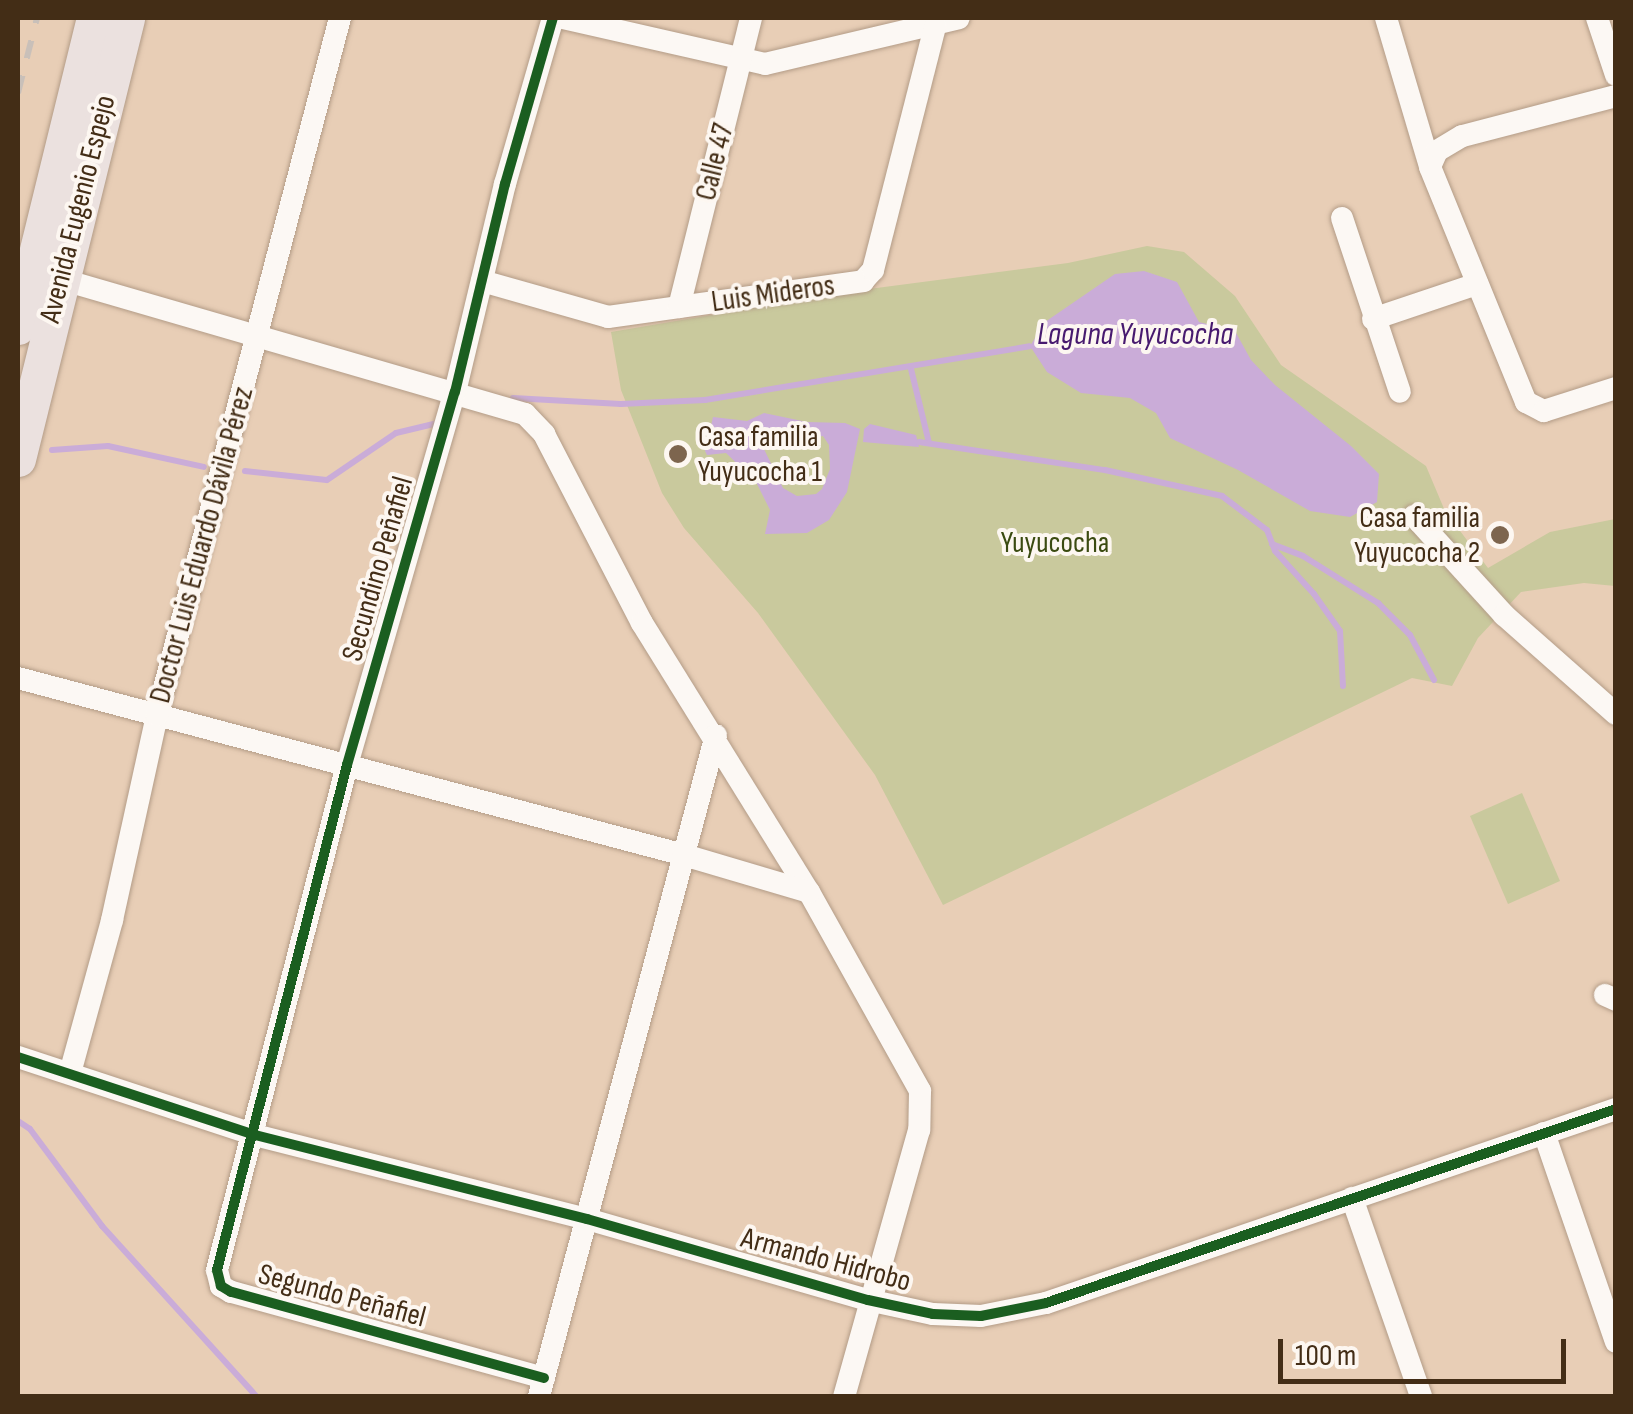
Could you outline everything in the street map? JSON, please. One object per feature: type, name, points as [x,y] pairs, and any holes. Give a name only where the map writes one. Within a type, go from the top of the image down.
[{"type":"main road","name":"Avenida Eugenio Espejo","points":[[18,458],[46,274],[94,18]]},
{"type":"main road","name":"Avenida Eugenio Espejo","points":[[18,327],[46,274],[126,18]]},
{"type":"street","name":"Doctor Luis Eduardo Dávila Pérez","points":[[70,1074],[112,920],[157,715],[340,18]]},
{"type":"street","name":"Secundino Peñafiel","points":[[254,1135],[348,765],[455,392],[505,184],[553,18]]},
{"type":"street","points":[[563,18],[765,64],[959,18]]},
{"type":"street","name":"Calle 47","points":[[679,307],[751,18]]},
{"type":"street","points":[[1386,18],[1430,167],[1526,402],[1544,410],[1616,388]]},
{"type":"street","points":[[1597,18],[1616,74]]},
{"type":"street","name":"Luis Mideros","points":[[482,281],[608,317],[864,281],[873,270],[935,26]]},
{"type":"street","points":[[1430,167],[1437,151],[1462,136],[1616,96]]},
{"type":"street","points":[[1342,218],[1400,392]]},
{"type":"street","points":[[46,274],[455,392],[525,414],[536,423],[642,622],[809,892],[920,1092],[919,1130],[844,1396]]},
{"type":"street","points":[[1373,319],[1476,284]]},
{"type":"street","points":[[1414,516],[1504,615],[1616,714]]},
{"type":"street","points":[[18,678],[684,854],[809,892]]},
{"type":"street","points":[[542,1387],[716,736]]},
{"type":"street","name":"Armando Hidrobo","points":[[18,1057],[254,1135],[586,1219],[868,1300],[933,1314],[981,1316],[1046,1302],[1616,1109]]},
{"type":"street","points":[[1544,1133],[1616,1342]]},
{"type":"street","name":"Segundo Peñafiel","points":[[254,1135],[216,1270],[221,1286],[542,1387]]},
{"type":"street","points":[[1352,1198],[1421,1396]]},
{"type":"green space","name":"Yuyucocha","points":[[1147,246],[1184,252],[1235,296],[1281,365],[1426,466],[1445,511],[1488,568],[1550,532],[1615,519],[1615,586],[1584,583],[1521,592],[1478,638],[1452,686],[1412,678],[943,905],[875,775],[758,613],[684,528],[662,493],[621,390],[611,332],[846,292],[1068,263]]},
{"type":"green space","points":[[1522,793],[1560,881],[1508,904],[1470,816]]},
{"type":"water","name":"Laguna Yuyucocha","points":[[1144,271],[1177,282],[1199,322],[1235,331],[1251,360],[1275,385],[1351,446],[1379,474],[1377,502],[1350,517],[1310,511],[1238,470],[1170,438],[1156,413],[1130,398],[1081,393],[1047,372],[1030,346],[1045,322],[1115,274]]},
{"type":"water","points":[[764,413],[807,422],[845,423],[860,429],[847,492],[829,520],[807,533],[765,534],[770,510],[756,482],[726,453],[707,455],[705,451],[713,417],[747,421]],"holes":[[[823,436],[829,445],[830,469],[822,489],[816,494],[797,496],[783,488],[762,445]]]},
{"type":"water","points":[[870,424],[916,435],[919,447],[863,442],[864,429]]},
{"type":"waterway","points":[[513,398],[621,404],[705,400],[1030,346]]},
{"type":"waterway","points":[[911,369],[929,443]]},
{"type":"waterway","points":[[245,471],[327,480],[396,433],[438,423]]},
{"type":"waterway","points":[[919,442],[1105,470],[1222,496],[1267,530],[1275,551],[1314,594],[1340,631],[1343,686]]},
{"type":"waterway","points":[[52,450],[108,446],[204,467]]},
{"type":"waterway","points":[[1272,544],[1303,556],[1378,603],[1410,635],[1434,680]]},
{"type":"waterway","points":[[18,1121],[30,1129],[102,1226],[256,1396]]},
{"type":"railway","points":[[18,93],[37,18]]},
{"type":"cycle path","points":[[544,1378],[231,1292],[221,1286],[217,1270],[347,765],[455,392],[505,184],[553,18]]},
{"type":"cycle path","points":[[18,1057],[255,1135],[587,1219],[868,1300],[933,1314],[981,1316],[1046,1303],[1616,1109]]},
{"type":"place","name":"Casa familia Yuyucocha 1","points":[[678,454]]},
{"type":"place","name":"Casa familia Yuyucocha 2","points":[[1500,535]]}]
